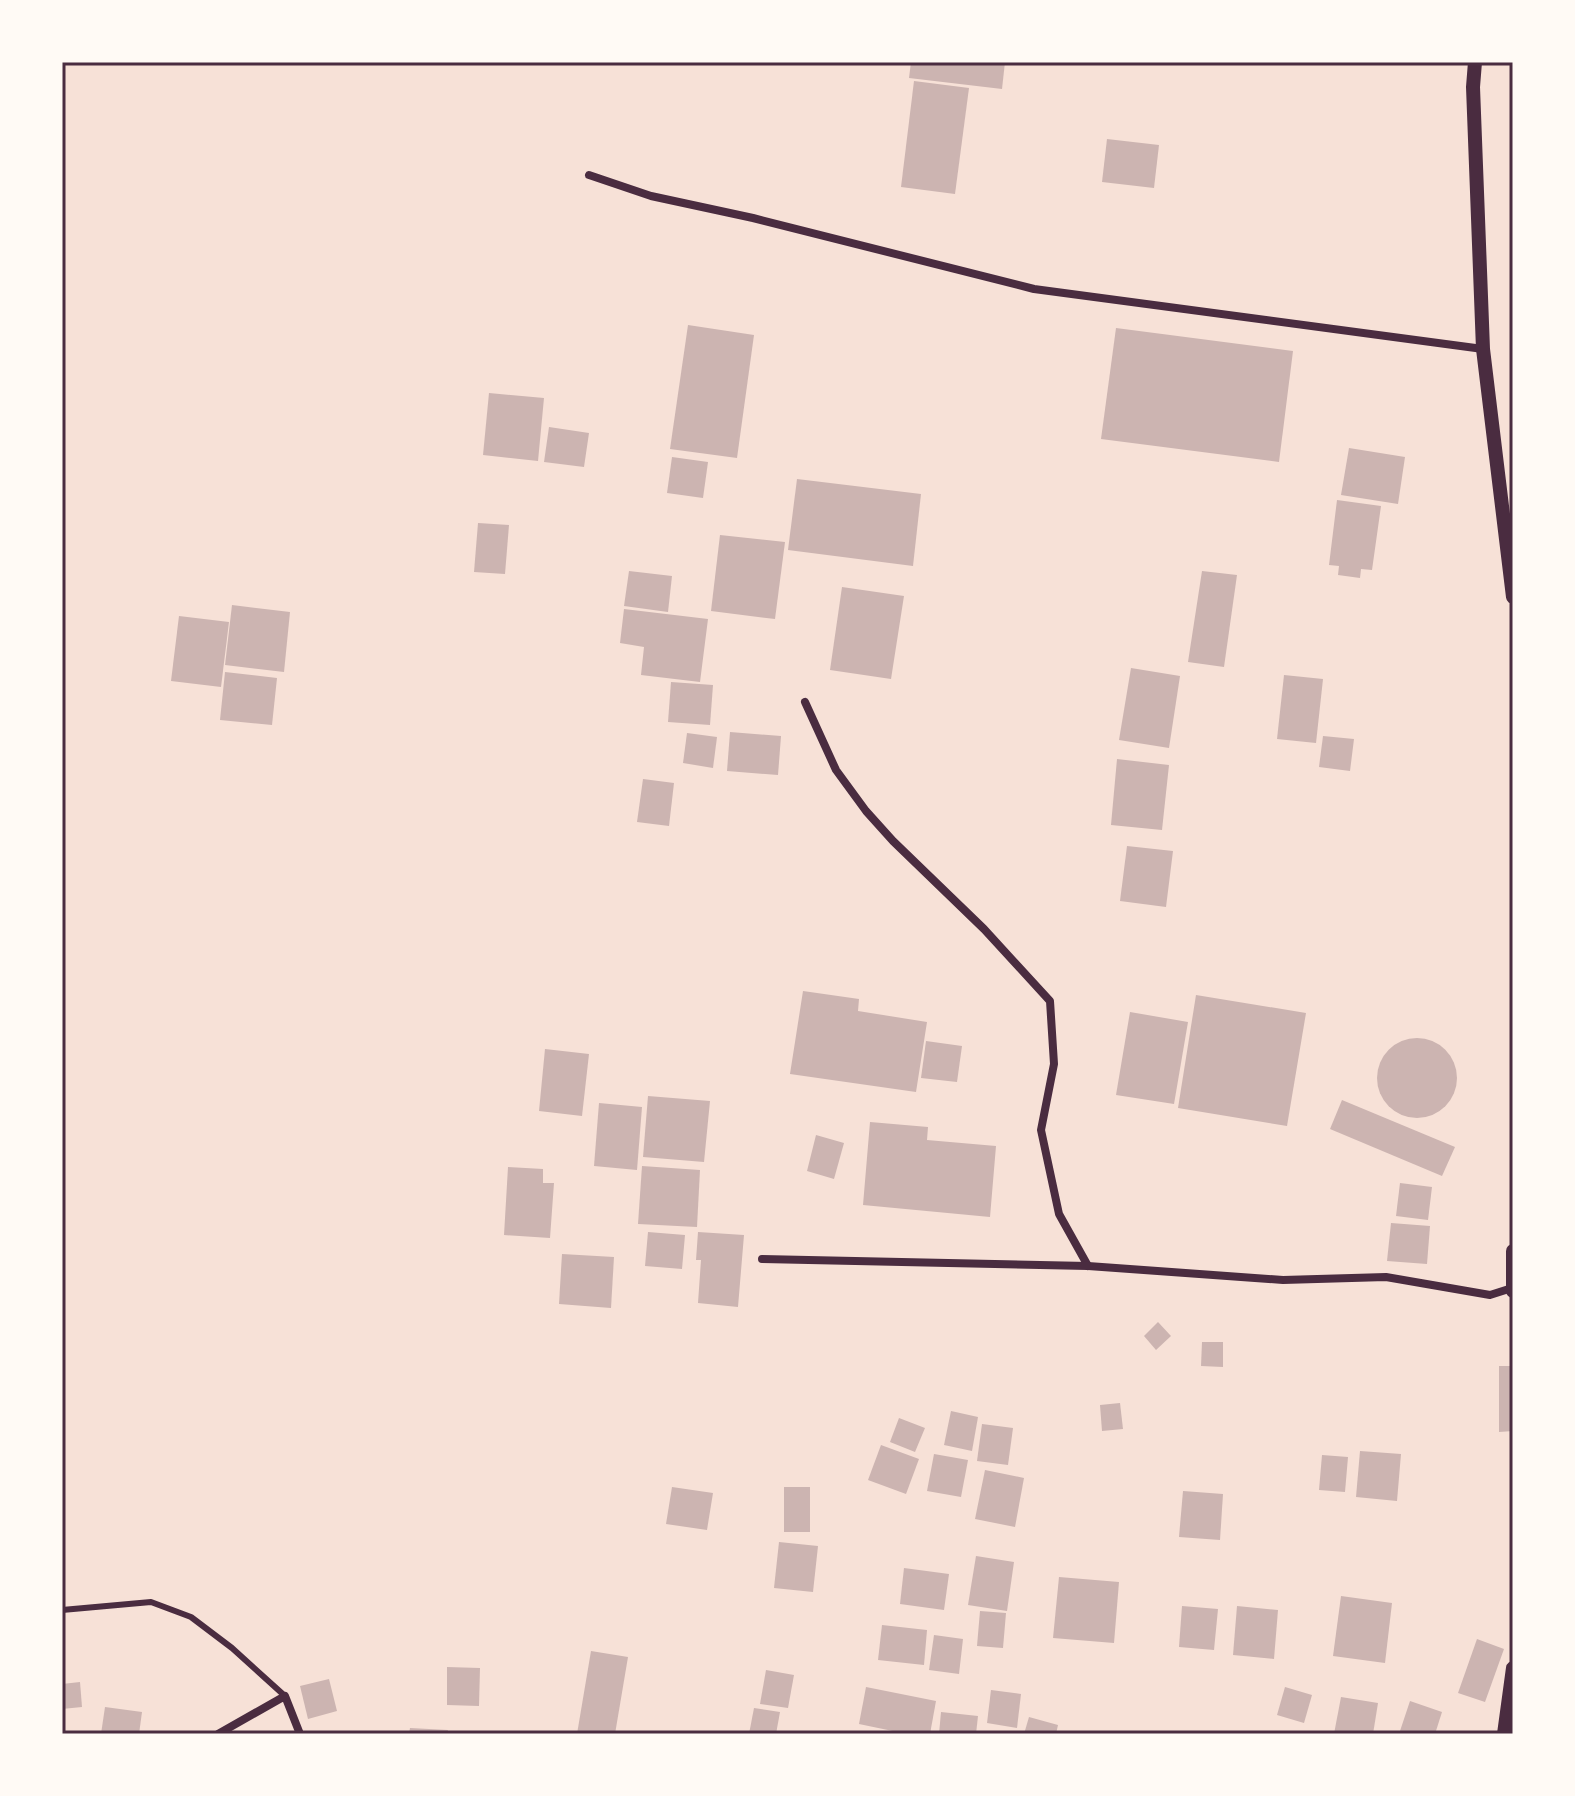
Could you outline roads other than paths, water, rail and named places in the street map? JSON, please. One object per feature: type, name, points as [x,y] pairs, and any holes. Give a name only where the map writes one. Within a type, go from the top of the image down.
[{"type":"street","points":[[1475,62],[1483,349],[1513,597]]},
{"type":"street","points":[[589,175],[651,196],[753,218],[1034,289],[1483,349]]},
{"type":"street","points":[[805,702],[836,770],[866,811],[984,929],[1050,1001],[1054,1064],[1041,1130],[1059,1214],[1088,1266]]},
{"type":"street","points":[[762,1259],[1088,1266],[1283,1280],[1386,1277],[1490,1295],[1512,1290],[1513,1251]]},
{"type":"street","points":[[1504,1734],[1513,1668]]},
{"type":"street","points":[[218,1734],[285,1696],[300,1734]]},
{"type":"lane","points":[[62,1610],[151,1602],[191,1617],[232,1648],[285,1696]]}]
